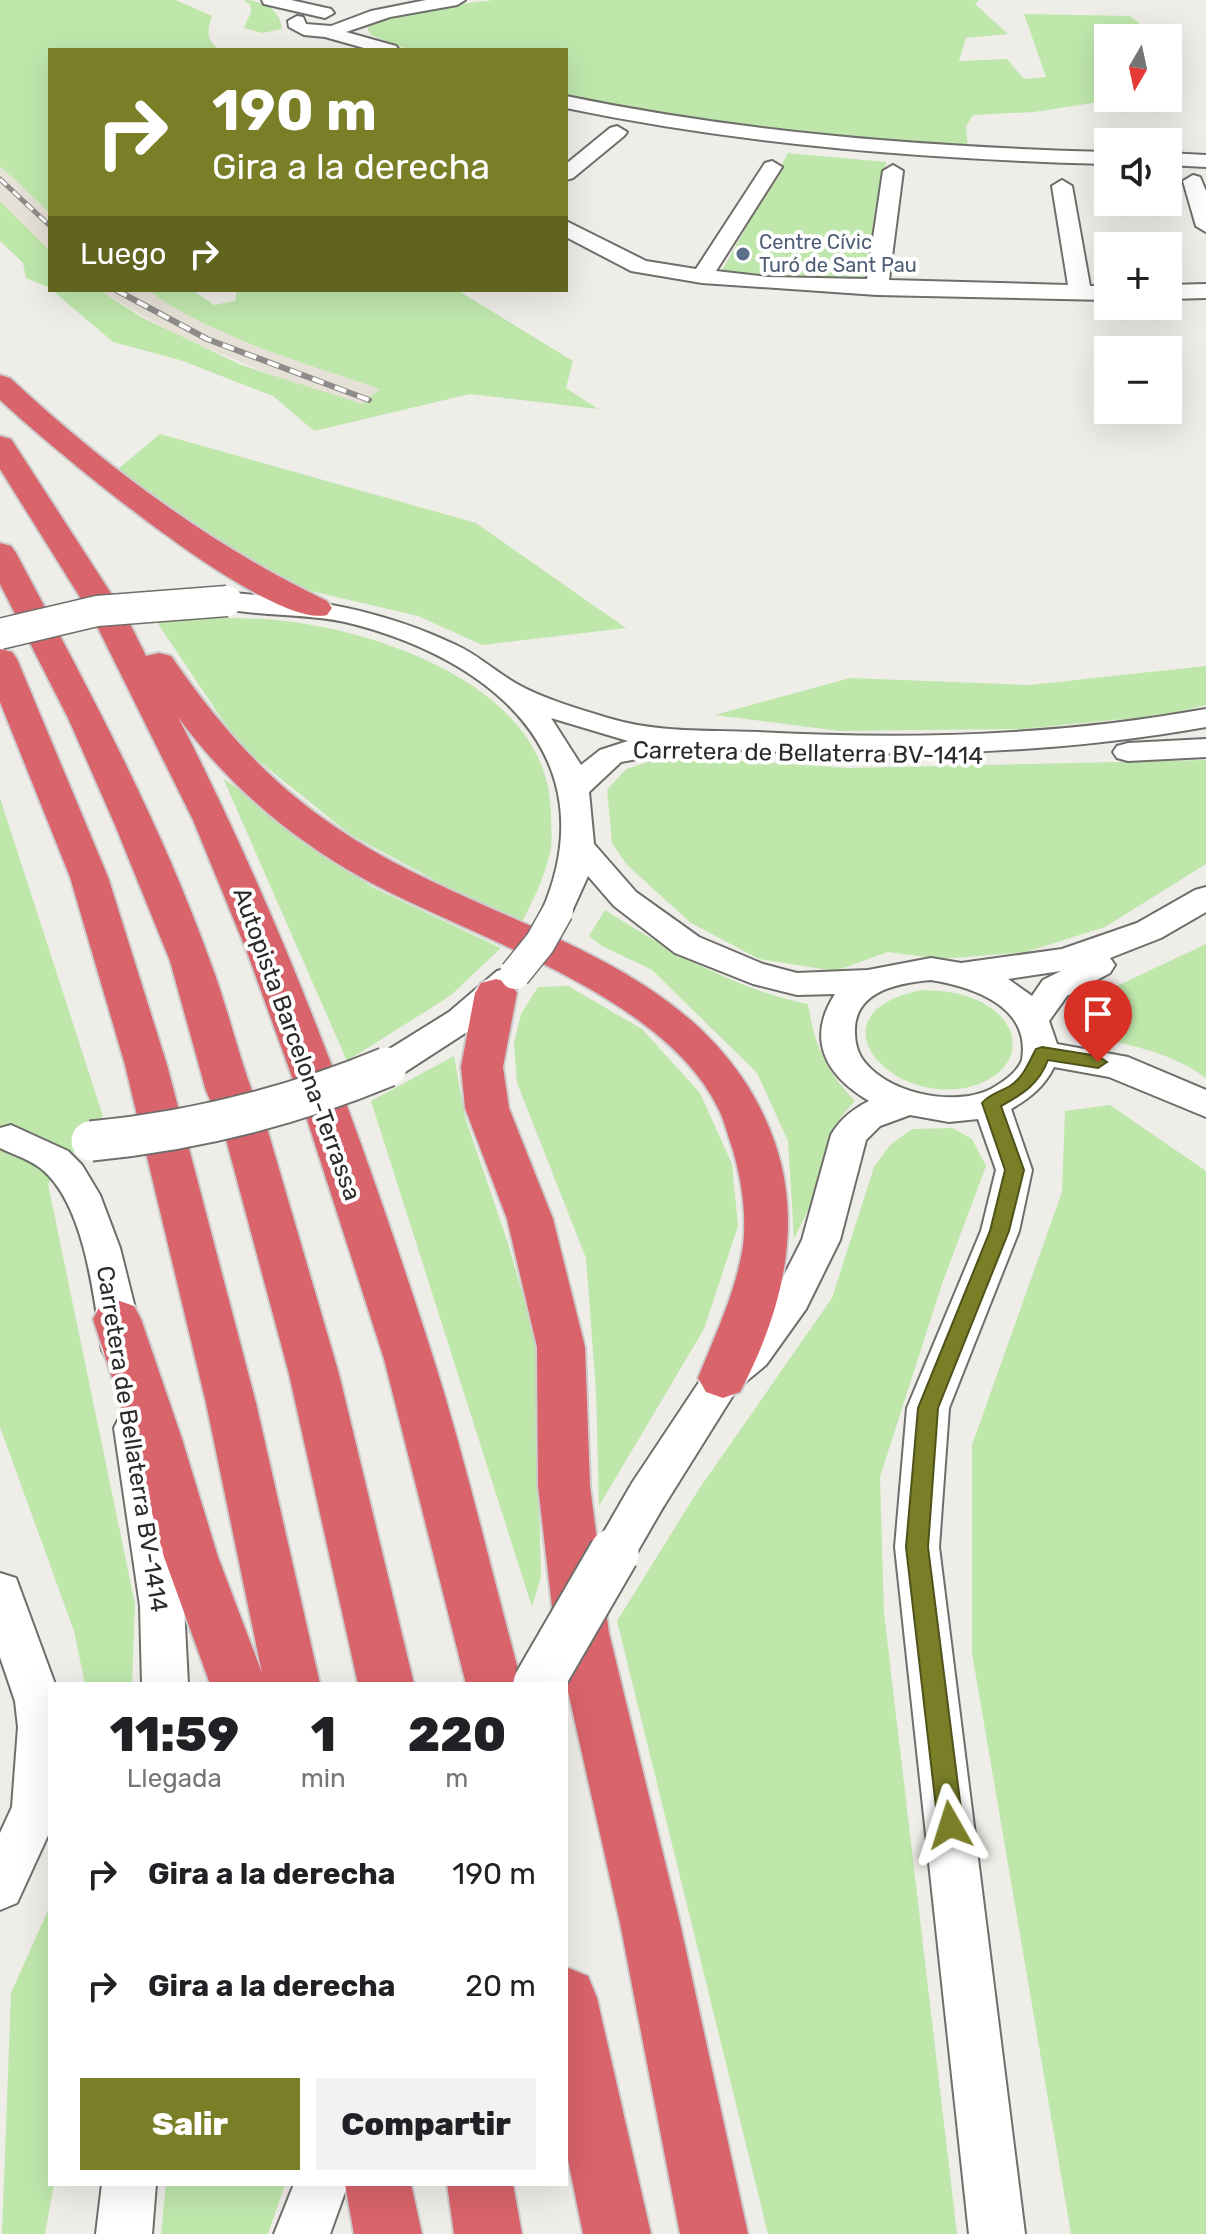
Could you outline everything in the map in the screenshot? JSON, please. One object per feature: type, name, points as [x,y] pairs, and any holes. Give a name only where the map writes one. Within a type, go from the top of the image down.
[{"type":"highway","points":[[0,384],[50,431],[137,500],[253,578],[315,608]]},
{"type":"highway","name":"Autopista Barcelona-Terrassa","points":[[0,445],[110,618],[212,820],[267,952],[327,1113],[409,1359],[493,1682]]},
{"type":"highway","points":[[0,553],[87,720],[190,961],[228,1091],[245,1128],[314,1374],[386,1682]]},
{"type":"highway","points":[[110,618],[153,654],[181,699],[224,755],[255,787],[305,826],[376,870],[607,980],[686,1036],[720,1074],[755,1139],[766,1198],[766,1247],[748,1313],[723,1378]]},
{"type":"highway","points":[[0,659],[89,877],[146,1065],[231,1403],[292,1682]]},
{"type":"highway","points":[[505,984],[482,1067],[487,1108],[530,1219],[561,1347],[564,1486],[582,1633],[650,1923],[714,2234]]},
{"type":"highway","points":[[117,1319],[157,1439],[191,1557],[237,1682]]},
{"type":"highway","points":[[568,2007],[617,2234]]},
{"type":"highway","points":[[378,2186],[388,2234]]},
{"type":"highway","points":[[480,2186],[488,2234]]},
{"type":"street","points":[[297,21],[307,16],[342,19],[457,0]]},
{"type":"street","points":[[275,2],[342,19],[352,32],[368,42]]},
{"type":"street","points":[[275,2],[297,21],[298,27],[384,48]]},
{"type":"street","points":[[326,32],[342,19]]},
{"type":"street","points":[[568,102],[634,117],[779,139],[886,148],[1094,157]]},
{"type":"street","points":[[568,172],[617,132]]},
{"type":"street","points":[[1182,160],[1206,161]]},
{"type":"street","points":[[702,277],[772,167]]},
{"type":"street","points":[[877,288],[893,171]]},
{"type":"street","points":[[1193,181],[1206,226]]},
{"type":"street","points":[[1062,186],[1080,294]]},
{"type":"street","points":[[568,228],[586,241],[639,266],[702,277],[877,288],[1094,294]]},
{"type":"street","points":[[1182,292],[1206,291]]},
{"type":"street","points":[[0,634],[97,611],[227,601],[315,608],[369,620],[426,640],[464,658],[513,692],[550,737],[565,764],[574,791],[578,846],[572,876],[558,911],[540,943],[505,984],[461,1020],[387,1067],[332,1091],[276,1110],[179,1132],[91,1141],[5,1137]]},
{"type":"street","name":"Carretera de Bellaterra BV-1414","points":[[513,692],[628,740],[673,746],[914,757],[1206,748]]},
{"type":"street","name":"Carretera de Bellaterra BV-1414","points":[[574,791],[595,766],[628,740],[918,748],[1021,744],[1155,729],[1206,718]]},
{"type":"street","name":"Carretera de Bellaterra BV-1414","points":[[1010,754],[1206,731]]},
{"type":"street","points":[[578,846],[625,899],[687,945],[753,973],[797,984],[871,981],[901,972],[931,969],[1046,977],[1084,970],[1140,948],[1206,913]]},
{"type":"street","points":[[1033,1019],[1046,977],[1184,913],[1206,897]]},
{"type":"street","points":[[871,981],[853,994],[840,1010],[835,1034],[841,1056],[858,1077],[881,1093],[909,1103],[960,1109],[991,1103],[1018,1089],[1034,1072],[1042,1053],[1033,1019],[1018,1001],[997,986],[961,973]]},
{"type":"street","points":[[1042,1053],[1116,1066],[1206,1104]]},
{"type":"street","points":[[539,1682],[647,1496],[723,1378],[752,1354],[776,1323],[807,1270],[821,1240],[849,1135],[867,1117],[888,1107],[909,1103]]},
{"type":"street","points":[[991,1103],[1014,1170],[1000,1231],[928,1408],[917,1547],[997,2234]]},
{"type":"street","name":"Carretera de Bellaterra BV-1414","points":[[5,1137],[56,1160],[79,1187],[98,1238],[117,1319],[162,1606],[165,1682]]},
{"type":"street","points":[[0,1592],[38,1701],[41,1727],[36,1809],[0,1886]]},
{"type":"street","points":[[124,2234],[129,2186]]},
{"type":"street","points":[[302,2234],[320,2186]]},
{"type":"shaded area","points":[[0,166],[48,211],[48,249],[0,201]]},
{"type":"shaded area","points":[[102,292],[151,292],[206,323],[269,351],[381,389],[362,405],[294,384],[180,337]]},
{"type":"green space","points":[[0,0],[176,0],[212,16],[209,35],[217,48],[48,48],[48,211],[0,166]]},
{"type":"green space","points":[[244,0],[269,7],[278,16],[282,29],[262,33],[244,28],[251,12],[250,5]]},
{"type":"green space","points":[[493,0],[979,0],[975,4],[1008,34],[966,38],[959,61],[1007,59],[1024,79],[1046,77],[1024,14],[1130,16],[1140,24],[1094,24],[1094,103],[1034,112],[973,115],[966,127],[968,147],[888,143],[725,127],[568,97],[568,48],[404,48],[371,35],[367,28],[409,11]]},
{"type":"green space","points":[[788,153],[886,162],[869,283],[720,274]]},
{"type":"green space","points":[[0,201],[48,249],[48,287],[26,278],[23,263],[0,241]]},
{"type":"green space","points":[[54,292],[102,292],[141,317],[241,365],[362,404],[380,389],[230,335],[150,292],[195,292],[214,305],[235,301],[237,292],[460,292],[573,361],[566,388],[598,409],[470,394],[314,431],[273,396],[180,360],[113,342]]},
{"type":"green space","points":[[160,434],[476,523],[626,628],[482,645],[418,616],[298,588],[113,473]]},
{"type":"green space","points":[[154,618],[281,621],[360,636],[438,666],[473,686],[505,712],[529,742],[545,777],[551,817],[547,863],[520,926],[351,835],[240,746]]},
{"type":"green space","points":[[1206,666],[1206,705],[1164,715],[1022,729],[839,731],[715,715],[850,678],[1029,685]]},
{"type":"green space","points":[[666,756],[849,768],[1206,760],[1206,864],[1105,927],[1026,952],[941,959],[888,952],[835,971],[759,959],[691,923],[627,865],[612,843],[607,790],[626,769]]},
{"type":"green space","points":[[223,778],[372,887],[501,948],[450,996],[347,1061]]},
{"type":"green space","points":[[0,798],[103,1116],[48,1184],[135,1604],[132,1682],[85,1682],[74,1631],[0,1427]]},
{"type":"green space","points":[[605,910],[702,966],[754,989],[808,1004],[823,1057],[855,1101],[832,1133],[813,1198],[794,1239],[788,1141],[757,1073],[652,970],[602,946],[589,936]]},
{"type":"green space","points":[[1206,944],[1206,1078],[1162,1055],[1081,1034],[1075,1012],[1102,993]]},
{"type":"green space","points":[[568,986],[642,1029],[700,1093],[732,1164],[738,1226],[704,1329],[599,1506],[596,1391],[586,1258],[517,1083],[514,1043],[521,1014],[538,987]]},
{"type":"green space","points":[[923,990],[965,995],[988,1006],[1000,1016],[1012,1037],[1009,1059],[1002,1069],[979,1084],[948,1090],[919,1085],[893,1074],[875,1057],[866,1038],[869,1019],[887,1002]]},
{"type":"green space","points":[[454,1056],[465,1117],[508,1243],[535,1338],[541,1576],[532,1607],[371,1101]]},
{"type":"green space","points":[[1110,1105],[1206,1171],[1206,2234],[1071,2234],[972,1653],[972,1445],[1062,1192],[1065,1111]]},
{"type":"green space","points":[[952,1128],[972,1139],[986,1166],[942,1284],[880,1477],[884,1613],[957,2234],[768,2234],[617,1621],[699,1489],[832,1298],[874,1167],[891,1144],[912,1129]]},
{"type":"green space","points":[[48,1910],[48,2186],[54,2186],[45,2234],[2,2234],[11,1993]]},
{"type":"green space","points":[[166,2186],[284,2186],[268,2234],[161,2234]]},
{"type":"railway","points":[[0,179],[48,224]]},
{"type":"railway","points":[[120,292],[207,339],[369,400]]},
{"type":"place","name":"Centre Cívic Turó de Sant Pau","points":[[743,254]]},
{"type":"route","points":[[950,1825],[917,1547],[928,1408],[1000,1231],[1014,1170],[991,1103],[1018,1089],[1034,1072],[1042,1053],[1098,1062]]}]
